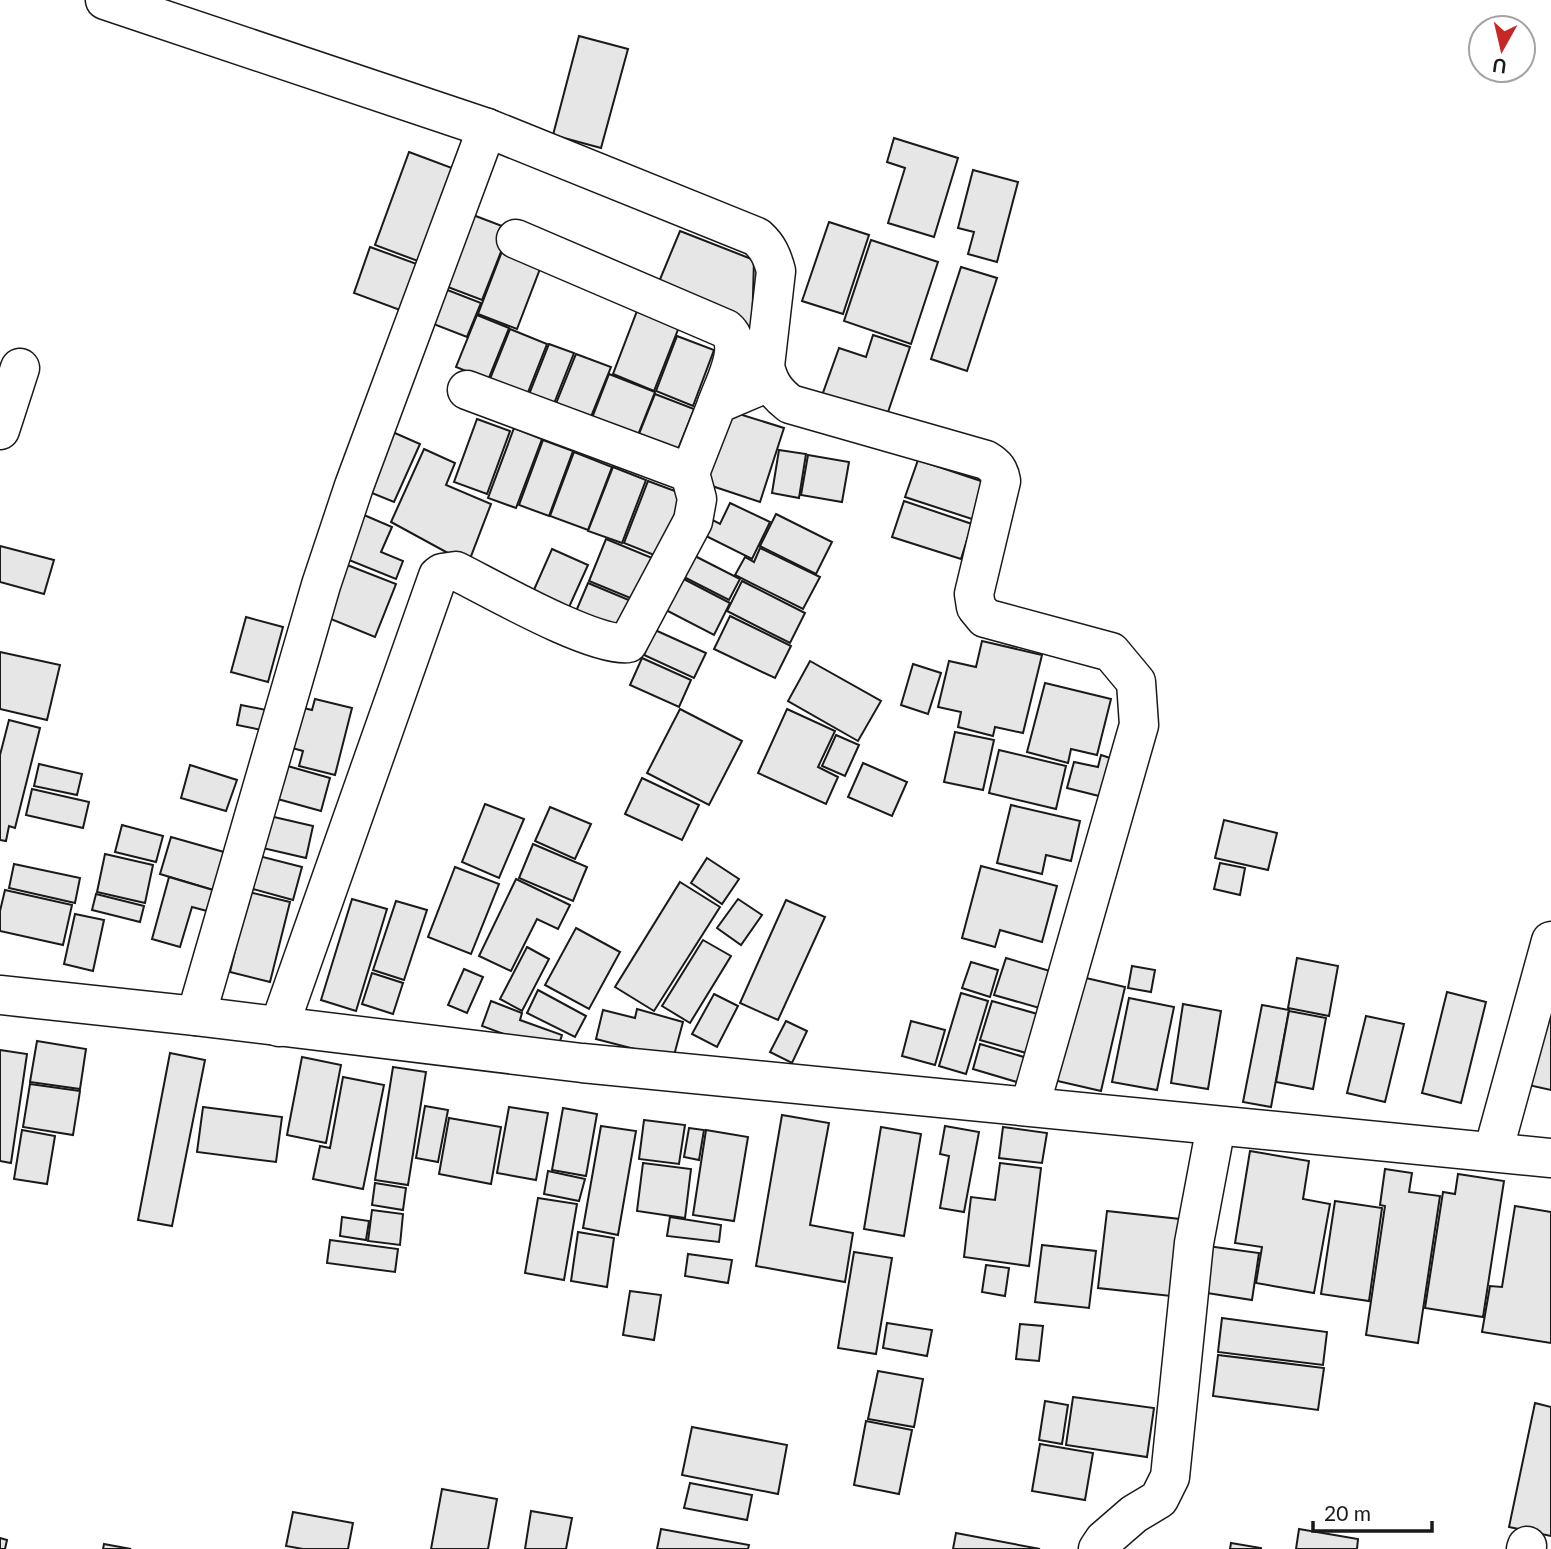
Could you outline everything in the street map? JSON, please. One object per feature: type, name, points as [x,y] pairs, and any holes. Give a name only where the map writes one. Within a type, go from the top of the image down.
[{"type":"street","points":[[105,0],[487,128],[757,237],[772,256],[776,271],[765,366],[769,382],[777,394],[790,404],[986,460],[995,465],[1001,481],[974,594],[976,607],[985,618],[1111,652],[1136,682],[1139,725],[1030,1106]]},
{"type":"street","points":[[196,1016],[321,585],[354,485],[487,128]]},
{"type":"street","points":[[279,1027],[438,576],[456,571],[563,624],[617,644],[628,643],[693,521],[697,499],[690,473],[734,352],[732,334],[726,329],[516,239]]},
{"type":"street","points":[[0,430],[20,368]]},
{"type":"street","points":[[717,404],[769,382]]},
{"type":"street","points":[[467,390],[690,473]]},
{"type":"street","points":[[1493,1152],[1551,941]]},
{"type":"street","points":[[0,995],[582,1063],[1551,1158]]},
{"type":"street","points":[[1098,1549],[1104,1540],[1133,1514],[1159,1499],[1170,1477],[1194,1243],[1216,1126]]},
{"type":"building","points":[[579,36],[628,49],[601,148],[553,135]]},
{"type":"building","points":[[894,138],[958,158],[934,237],[888,223],[905,168],[887,162]]},
{"type":"building","points":[[409,152],[460,171],[426,264],[375,245]]},
{"type":"building","points":[[973,170],[1018,182],[997,262],[968,254],[974,232],[958,228]]},
{"type":"building","points":[[473,215],[510,229],[482,300],[432,281]]},
{"type":"building","points":[[829,222],[869,235],[843,314],[802,301]]},
{"type":"building","points":[[680,231],[754,260],[752,330],[656,289]]},
{"type":"building","points":[[871,240],[938,262],[911,344],[844,321]]},
{"type":"building","points":[[504,246],[543,261],[517,329],[478,314]]},
{"type":"building","points":[[370,247],[425,267],[408,313],[354,293]]},
{"type":"building","points":[[961,267],[997,278],[967,371],[931,359]]},
{"type":"building","points":[[432,284],[481,303],[467,337],[418,318]]},
{"type":"building","points":[[637,311],[679,327],[654,391],[613,374]]},
{"type":"building","points":[[477,315],[509,328],[488,380],[456,367]]},
{"type":"building","points":[[510,329],[547,344],[523,405],[486,389]]},
{"type":"building","points":[[873,335],[910,347],[883,427],[819,404],[839,348],[866,357]]},
{"type":"building","points":[[677,336],[714,350],[693,406],[656,391]]},
{"type":"building","points":[[549,344],[574,353],[553,406],[528,397]]},
{"type":"building","points":[[576,354],[611,367],[586,429],[551,416]]},
{"type":"building","points":[[609,374],[655,392],[632,450],[587,431]]},
{"type":"building","points":[[655,394],[694,409],[678,449],[639,434]]},
{"type":"building","points":[[723,409],[784,428],[760,502],[700,482]]},
{"type":"building","points":[[477,419],[510,431],[487,494],[454,482]]},
{"type":"building","points":[[514,428],[542,439],[516,508],[488,498]]},
{"type":"building","points":[[388,430],[420,444],[394,502],[362,489]]},
{"type":"building","points":[[543,440],[573,451],[549,516],[519,505]]},
{"type":"building","points":[[424,449],[455,463],[446,485],[491,504],[468,564],[391,522]]},
{"type":"building","points":[[779,450],[806,454],[799,498],[772,493]]},
{"type":"building","points":[[574,452],[612,467],[588,530],[550,516]]},
{"type":"building","points":[[808,455],[849,462],[842,502],[801,495]]},
{"type":"building","points":[[918,460],[987,483],[975,520],[905,497]]},
{"type":"building","points":[[613,467],[646,480],[622,543],[588,531]]},
{"type":"building","points":[[648,481],[683,494],[659,557],[624,543]]},
{"type":"building","points":[[904,501],[972,524],[961,559],[892,537]]},
{"type":"building","points":[[730,503],[770,522],[752,559],[698,532],[705,516],[720,524]]},
{"type":"building","points":[[357,512],[392,527],[381,552],[403,561],[396,579],[339,556]]},
{"type":"building","points":[[776,514],[832,542],[816,574],[760,546]]},
{"type":"building","points":[[606,539],[657,560],[640,602],[589,581]]},
{"type":"building","points":[[0,546],[54,560],[44,594],[0,582]]},
{"type":"building","points":[[760,548],[820,577],[803,609],[735,575],[745,557],[754,562]]},
{"type":"building","points":[[552,549],[588,565],[565,616],[529,601]]},
{"type":"building","points":[[687,552],[740,579],[729,600],[676,573]]},
{"type":"building","points":[[337,561],[396,584],[375,637],[316,613]]},
{"type":"building","points":[[678,576],[730,603],[714,635],[662,608]]},
{"type":"building","points":[[742,581],[805,613],[790,643],[727,611]]},
{"type":"building","points":[[588,583],[636,603],[622,636],[574,616]]},
{"type":"building","points":[[730,616],[791,646],[775,678],[714,649]]},
{"type":"building","points":[[246,617],[283,627],[268,682],[231,672]]},
{"type":"building","points":[[655,630],[706,653],[694,678],[644,655]]},
{"type":"building","points":[[982,641],[1042,655],[1023,733],[995,727],[993,736],[958,727],[961,712],[938,707],[949,661],[976,667]]},
{"type":"building","points":[[0,652],[60,665],[47,720],[0,709]]},
{"type":"building","points":[[642,658],[691,680],[679,707],[630,685]]},
{"type":"building","points":[[810,661],[881,701],[858,741],[788,701]]},
{"type":"building","points":[[913,664],[941,673],[928,714],[901,705]]},
{"type":"building","points":[[1045,683],[1111,699],[1097,755],[1071,749],[1068,763],[1027,752]]},
{"type":"building","points":[[315,699],[352,708],[335,775],[299,766],[303,751],[285,746],[295,706],[312,710]]},
{"type":"building","points":[[241,705],[271,711],[267,731],[237,725]]},
{"type":"building","points":[[680,709],[742,741],[709,805],[647,773]]},
{"type":"building","points":[[787,709],[835,731],[818,767],[838,777],[826,804],[758,773]]},
{"type":"building","points":[[9,720],[40,728],[15,828],[9,826],[6,841],[0,840],[0,755]]},
{"type":"building","points":[[955,732],[994,740],[983,790],[944,782]]},
{"type":"building","points":[[836,735],[859,745],[845,776],[822,766]]},
{"type":"building","points":[[999,750],[1066,766],[1056,809],[989,793]]},
{"type":"building","points":[[1101,755],[1116,760],[1107,798],[1067,788],[1074,762],[1098,767]]},
{"type":"building","points":[[863,763],[907,782],[892,816],[848,797]]},
{"type":"building","points":[[39,764],[82,774],[77,795],[34,786]]},
{"type":"building","points":[[190,765],[237,780],[226,811],[181,798]]},
{"type":"building","points":[[284,765],[330,778],[321,811],[274,798]]},
{"type":"building","points":[[642,778],[699,805],[682,840],[625,814]]},
{"type":"building","points":[[32,789],[89,802],[83,828],[26,815]]},
{"type":"building","points":[[485,804],[524,819],[499,878],[462,862]]},
{"type":"building","points":[[1011,805],[1080,821],[1071,861],[1046,855],[1042,874],[997,863]]},
{"type":"building","points":[[550,807],[591,824],[575,859],[535,841]]},
{"type":"building","points":[[261,814],[313,826],[306,858],[254,846]]},
{"type":"building","points":[[1224,820],[1277,833],[1268,870],[1215,858]]},
{"type":"building","points":[[122,825],[163,836],[156,862],[115,852]]},
{"type":"building","points":[[171,837],[224,852],[213,890],[160,874]]},
{"type":"building","points":[[533,844],[587,867],[573,901],[519,878]]},
{"type":"building","points":[[105,854],[153,865],[145,903],[97,892]]},
{"type":"building","points":[[251,854],[302,867],[293,900],[242,886]]},
{"type":"building","points":[[707,858],[739,879],[722,904],[691,883]]},
{"type":"building","points":[[1220,863],[1245,868],[1240,895],[1214,889]]},
{"type":"building","points":[[14,864],[80,878],[75,903],[9,888]]},
{"type":"building","points":[[981,866],[1057,886],[1042,942],[1000,930],[995,947],[962,938]]},
{"type":"building","points":[[455,867],[499,884],[471,954],[428,937]]},
{"type":"building","points":[[169,877],[213,890],[207,911],[192,907],[180,947],[152,939]]},
{"type":"building","points":[[516,879],[570,905],[558,929],[537,919],[511,971],[479,956]]},
{"type":"building","points":[[680,882],[720,907],[654,1011],[615,987]]},
{"type":"building","points":[[5,890],[72,905],[63,945],[0,931],[0,911]]},
{"type":"building","points":[[249,892],[290,902],[270,982],[230,972]]},
{"type":"building","points":[[96,894],[144,906],[140,922],[92,910]]},
{"type":"building","points":[[352,899],[387,909],[356,1011],[321,1000]]},
{"type":"building","points":[[738,899],[762,915],[741,945],[717,928]]},
{"type":"building","points":[[786,900],[825,917],[778,1020],[740,1003]]},
{"type":"building","points":[[396,901],[427,910],[404,980],[373,970]]},
{"type":"building","points":[[75,914],[104,920],[93,971],[64,964]]},
{"type":"building","points":[[576,928],[620,952],[589,1009],[545,985]]},
{"type":"building","points":[[703,940],[731,956],[690,1023],[662,1006]]},
{"type":"building","points":[[527,947],[549,959],[522,1011],[500,999]]},
{"type":"building","points":[[1006,958],[1060,974],[1050,1011],[994,995]]},
{"type":"building","points":[[1297,958],[1338,966],[1329,1016],[1288,1008]]},
{"type":"building","points":[[971,962],[998,970],[990,997],[962,988]]},
{"type":"building","points":[[1551,963],[1551,1090],[1520,1083]]},
{"type":"building","points":[[1132,966],[1155,970],[1151,992],[1128,988]]},
{"type":"building","points":[[464,969],[483,977],[467,1013],[448,1005]]},
{"type":"building","points":[[372,973],[403,983],[393,1014],[362,1004]]},
{"type":"building","points":[[1073,975],[1125,987],[1101,1091],[1049,1079]]},
{"type":"building","points":[[538,990],[586,1016],[575,1037],[527,1013]]},
{"type":"building","points":[[1447,992],[1486,1002],[1461,1103],[1422,1093]]},
{"type":"building","points":[[961,993],[988,1001],[966,1074],[939,1066]]},
{"type":"building","points":[[714,994],[738,1006],[717,1047],[692,1034]]},
{"type":"building","points":[[1129,998],[1174,1007],[1157,1090],[1112,1082]]},
{"type":"building","points":[[491,1001],[522,1013],[520,1020],[562,1035],[556,1053],[482,1026]]},
{"type":"building","points":[[992,1001],[1048,1017],[1037,1056],[980,1040]]},
{"type":"building","points":[[1183,1004],[1221,1011],[1208,1089],[1171,1083]]},
{"type":"building","points":[[1262,1005],[1289,1010],[1271,1107],[1243,1102]]},
{"type":"building","points":[[637,1009],[683,1022],[673,1059],[596,1039],[603,1010],[635,1018]]},
{"type":"building","points":[[1289,1011],[1326,1018],[1313,1089],[1276,1082]]},
{"type":"building","points":[[1366,1016],[1404,1024],[1385,1102],[1347,1093]]},
{"type":"building","points":[[786,1021],[807,1031],[792,1063],[770,1052]]},
{"type":"building","points":[[911,1021],[945,1030],[935,1065],[902,1056]]},
{"type":"building","points":[[37,1041],[86,1049],[80,1089],[30,1082]]},
{"type":"building","points":[[980,1044],[1034,1060],[1027,1085],[973,1069]]},
{"type":"building","points":[[0,1050],[27,1054],[11,1163],[0,1161]]},
{"type":"building","points":[[170,1053],[205,1060],[172,1226],[138,1220]]},
{"type":"building","points":[[302,1057],[341,1065],[326,1143],[287,1135]]},
{"type":"building","points":[[393,1067],[426,1072],[408,1185],[375,1180]]},
{"type":"building","points":[[343,1077],[384,1085],[363,1189],[313,1179],[320,1146],[330,1148]]},
{"type":"building","points":[[30,1084],[80,1091],[73,1135],[23,1127]]},
{"type":"building","points":[[425,1106],[448,1110],[438,1162],[416,1158]]},
{"type":"building","points":[[203,1107],[282,1117],[276,1162],[197,1152]]},
{"type":"building","points":[[509,1107],[548,1113],[536,1180],[497,1173]]},
{"type":"building","points":[[563,1108],[597,1114],[586,1176],[552,1170]]},
{"type":"building","points":[[782,1115],[829,1123],[810,1225],[853,1233],[845,1282],[756,1266]]},
{"type":"building","points":[[449,1118],[501,1127],[491,1184],[439,1174]]},
{"type":"building","points":[[644,1120],[685,1125],[679,1164],[639,1159]]},
{"type":"building","points":[[601,1126],[636,1131],[618,1235],[583,1228]]},
{"type":"building","points":[[945,1126],[979,1132],[964,1212],[940,1208],[949,1156],[940,1154]]},
{"type":"building","points":[[881,1127],[921,1134],[904,1236],[864,1229]]},
{"type":"building","points":[[1003,1127],[1047,1133],[1042,1163],[999,1158]]},
{"type":"building","points":[[689,1128],[704,1130],[699,1160],[684,1157]]},
{"type":"building","points":[[22,1130],[55,1136],[47,1184],[14,1179]]},
{"type":"building","points":[[706,1130],[748,1137],[734,1221],[693,1215]]},
{"type":"building","points":[[1250,1151],[1309,1161],[1303,1199],[1330,1204],[1314,1293],[1256,1283],[1262,1247],[1235,1243]]},
{"type":"building","points":[[643,1163],[691,1169],[685,1218],[637,1211]]},
{"type":"building","points":[[1000,1163],[1041,1168],[1029,1266],[964,1257],[971,1197],[995,1200]]},
{"type":"building","points":[[1385,1169],[1412,1173],[1409,1192],[1440,1196],[1418,1343],[1366,1335],[1385,1206],[1380,1205]]},
{"type":"building","points":[[548,1171],[585,1179],[579,1201],[544,1194]]},
{"type":"building","points":[[1458,1174],[1504,1181],[1483,1317],[1425,1308],[1443,1192],[1455,1194]]},
{"type":"building","points":[[375,1183],[406,1188],[403,1210],[372,1205]]},
{"type":"building","points":[[538,1198],[577,1204],[564,1280],[525,1273]]},
{"type":"building","points":[[1335,1201],[1382,1208],[1369,1301],[1321,1294]]},
{"type":"building","points":[[1515,1206],[1551,1212],[1551,1343],[1482,1332],[1490,1286],[1502,1287]]},
{"type":"building","points":[[372,1210],[403,1214],[400,1245],[368,1241]]},
{"type":"building","points":[[1107,1211],[1189,1220],[1180,1297],[1098,1288]]},
{"type":"building","points":[[342,1217],[369,1221],[366,1240],[340,1236]]},
{"type":"building","points":[[670,1217],[721,1225],[719,1242],[667,1236]]},
{"type":"building","points":[[578,1232],[614,1238],[607,1287],[571,1281]]},
{"type":"building","points":[[330,1240],[398,1249],[395,1272],[327,1263]]},
{"type":"building","points":[[1042,1245],[1096,1251],[1089,1308],[1035,1302]]},
{"type":"building","points":[[1200,1245],[1259,1253],[1252,1300],[1194,1291]]},
{"type":"building","points":[[854,1252],[892,1258],[876,1354],[838,1348]]},
{"type":"building","points":[[688,1254],[732,1260],[728,1283],[685,1276]]},
{"type":"building","points":[[986,1265],[1009,1268],[1005,1296],[982,1292]]},
{"type":"building","points":[[630,1291],[661,1295],[654,1340],[623,1335]]},
{"type":"building","points":[[1222,1318],[1327,1332],[1323,1365],[1218,1352]]},
{"type":"building","points":[[887,1323],[932,1330],[927,1356],[883,1348]]},
{"type":"building","points":[[1020,1324],[1043,1326],[1039,1361],[1016,1359]]},
{"type":"building","points":[[1218,1355],[1324,1368],[1318,1410],[1213,1396]]},
{"type":"building","points":[[878,1371],[923,1379],[914,1427],[868,1419]]},
{"type":"building","points":[[1073,1397],[1154,1408],[1147,1457],[1066,1445]]},
{"type":"building","points":[[1045,1401],[1068,1405],[1062,1444],[1039,1440]]},
{"type":"building","points":[[1535,1403],[1551,1407],[1551,1536],[1509,1527]]},
{"type":"building","points":[[866,1421],[912,1430],[899,1494],[854,1485]]},
{"type":"building","points":[[692,1427],[787,1445],[778,1494],[682,1475]]},
{"type":"building","points":[[1040,1444],[1093,1453],[1085,1500],[1032,1491]]},
{"type":"building","points":[[690,1483],[752,1495],[747,1520],[684,1508]]},
{"type":"building","points":[[442,1489],[497,1499],[488,1549],[431,1549]]},
{"type":"building","points":[[531,1511],[572,1518],[566,1549],[525,1549]]},
{"type":"building","points":[[293,1512],[353,1523],[348,1549],[303,1549],[286,1546]]},
{"type":"building","points":[[661,1529],[749,1545],[748,1549],[657,1549]]},
{"type":"building","points":[[1299,1529],[1358,1539],[1357,1549],[1296,1549]]},
{"type":"building","points":[[956,1533],[1040,1549],[953,1549]]},
{"type":"building","points":[[0,1538],[7,1540],[5,1549],[0,1549]]},
{"type":"building","points":[[1231,1543],[1261,1548],[1261,1549],[1230,1549]]},
{"type":"building","points":[[104,1544],[131,1549],[103,1549]]}]
